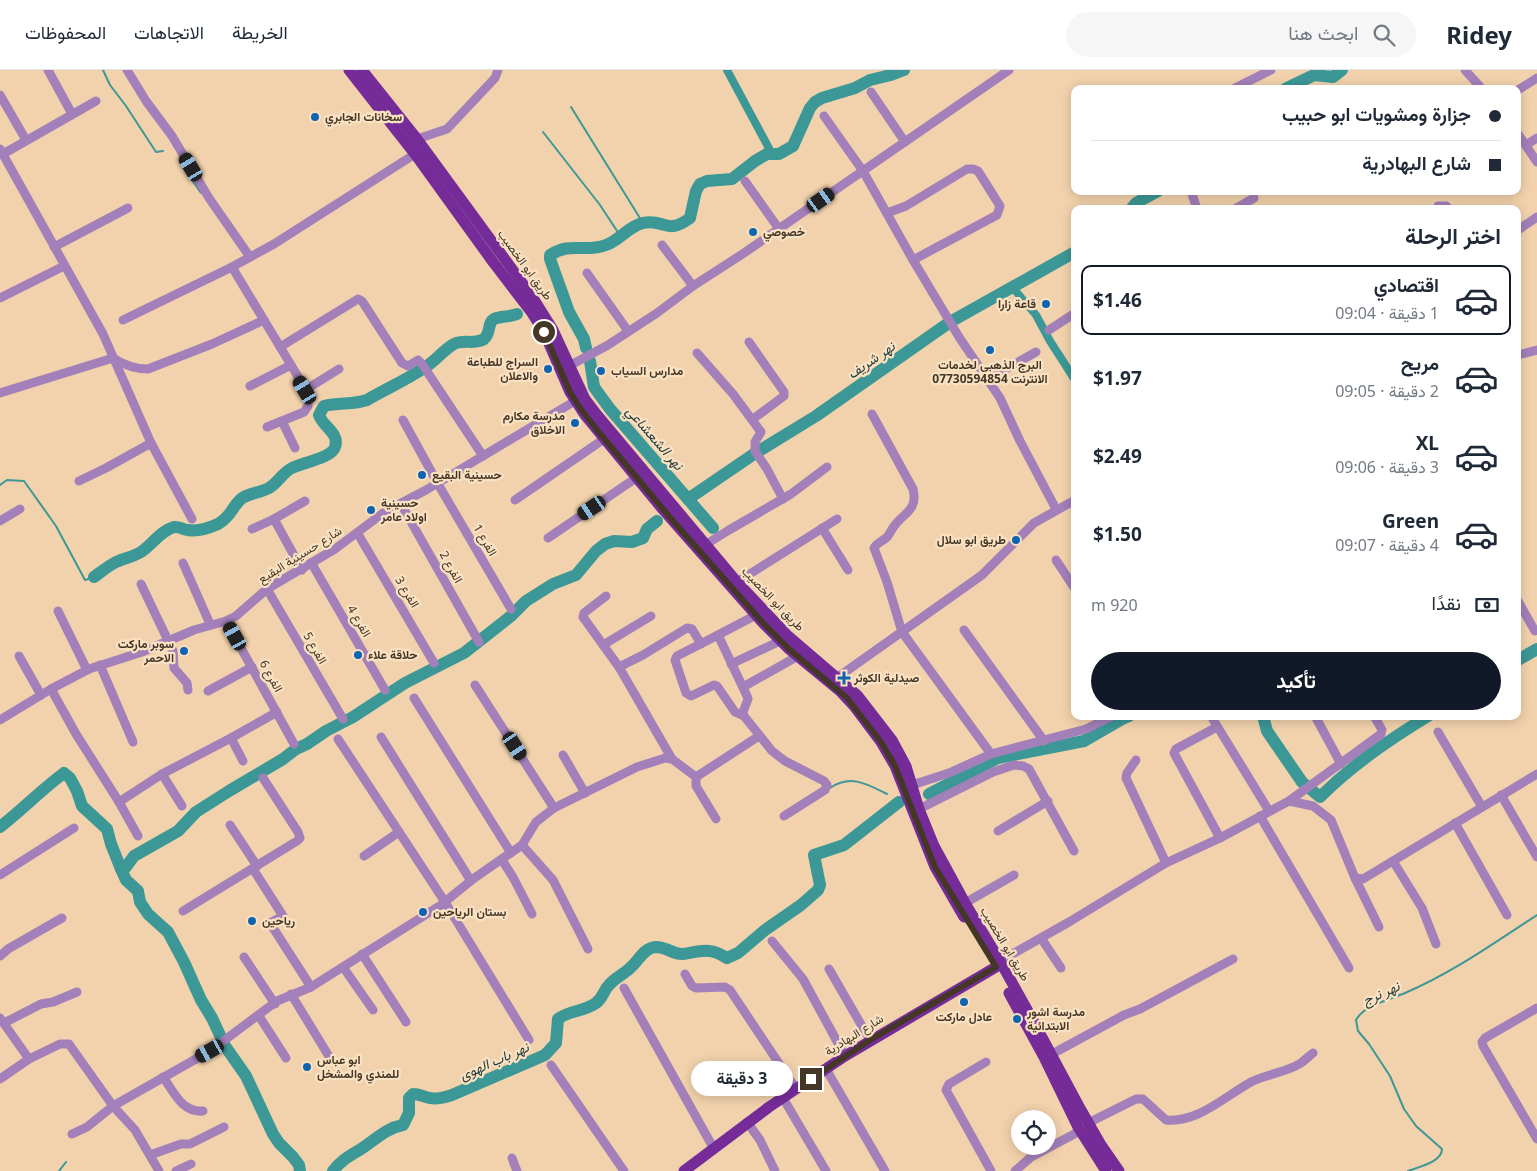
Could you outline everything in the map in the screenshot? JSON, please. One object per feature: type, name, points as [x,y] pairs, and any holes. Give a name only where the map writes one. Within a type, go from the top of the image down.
[{"type":"main road","name":"طريق ابو الخصيب","points":[[349,70],[497,259],[545,316],[585,399],[598,416],[737,582],[788,636],[858,696],[864,711],[891,758],[935,867],[998,964],[1052,1054],[1076,1112]]},
{"type":"main road","name":"طريق ابو الخصيب","points":[[362,70],[417,139],[539,323],[575,401],[604,439],[780,641],[864,711],[892,740],[906,766],[919,809],[934,846],[998,964],[1044,1057],[1076,1112],[1105,1170]]},
{"type":"main road","name":"شارع البهادرية","points":[[684,1171],[748,1122],[844,1056],[998,964]]},
{"type":"main road","name":"طريق ابو الخصيب","points":[[1084,1127],[1101,1145],[1119,1171]]},
{"type":"street","points":[[48,70],[72,114]]},
{"type":"street","points":[[127,70],[146,101],[172,136],[209,198],[250,257]]},
{"type":"street","points":[[417,139],[447,129],[495,78],[498,70]]},
{"type":"street","points":[[569,366],[657,313],[693,286],[1009,70]]},
{"type":"street","points":[[1241,85],[1271,70]]},
{"type":"street","points":[[1466,70],[1475,85]]},
{"type":"street","points":[[1521,88],[1537,78]]},
{"type":"street","points":[[871,92],[905,142]]},
{"type":"street","points":[[0,96],[26,140]]},
{"type":"street","points":[[96,101],[26,140],[1,151],[103,334],[151,443],[192,518]]},
{"type":"street","points":[[824,116],[863,171],[936,299],[1000,398],[1020,442],[1056,509]]},
{"type":"street","points":[[1521,138],[1537,162]]},
{"type":"street","points":[[1526,145],[1537,138]]},
{"type":"street","points":[[123,320],[232,267],[274,244],[415,154]]},
{"type":"street","points":[[887,213],[906,206],[968,169],[978,171],[1000,206],[997,215],[913,260]]},
{"type":"street","points":[[746,180],[779,229]]},
{"type":"street","points":[[1243,205],[1254,198]]},
{"type":"street","points":[[54,247],[128,208]]},
{"type":"street","points":[[1521,228],[1537,217]]},
{"type":"street","points":[[662,245],[693,286]]},
{"type":"street","points":[[0,298],[64,266]]},
{"type":"street","points":[[232,267],[309,395],[308,406],[304,412],[267,427]]},
{"type":"street","points":[[587,273],[628,331]]},
{"type":"street","points":[[280,347],[358,299],[362,300],[402,363],[408,366],[418,360],[424,367],[483,456]]},
{"type":"street","points":[[1049,330],[1071,316]]},
{"type":"street","points":[[0,393],[113,358],[129,367],[148,369],[212,344],[264,320]]},
{"type":"street","points":[[749,342],[784,392],[784,396],[753,419]]},
{"type":"street","points":[[1521,354],[1537,350]]},
{"type":"street","points":[[988,379],[1036,352]]},
{"type":"street","points":[[697,353],[753,419],[761,432],[755,442],[755,451],[783,499]]},
{"type":"street","points":[[250,386],[291,365]]},
{"type":"street","points":[[305,390],[339,369]]},
{"type":"street","name":"شارع حسينية البقيع","points":[[0,720],[87,670],[142,652],[210,624],[226,621],[236,616],[267,589],[312,564],[358,534],[378,517],[540,424],[575,401]]},
{"type":"street","points":[[872,414],[913,489],[915,497],[909,513],[895,524],[887,537],[878,542],[874,548],[887,582],[902,632],[991,754]]},
{"type":"street","name":"الفرع 1","points":[[403,420],[511,609]]},
{"type":"street","points":[[282,421],[295,448]]},
{"type":"street","points":[[515,500],[604,439]]},
{"type":"street","points":[[79,481],[151,443]]},
{"type":"street","points":[[705,545],[783,499],[827,467]]},
{"type":"street","points":[[548,538],[636,478]]},
{"type":"street","points":[[252,529],[305,501]]},
{"type":"street","points":[[838,677],[982,575],[1034,523],[1071,502]]},
{"type":"street","name":"الفرع 2","points":[[401,504],[479,642]]},
{"type":"street","points":[[0,521],[20,509]]},
{"type":"street","points":[[274,519],[302,570]]},
{"type":"street","points":[[737,582],[837,519]]},
{"type":"street","points":[[822,528],[848,570]]},
{"type":"street","name":"الفرع 3","points":[[358,534],[434,663]]},
{"type":"street","points":[[1056,560],[1071,583]]},
{"type":"street","points":[[183,563],[210,624]]},
{"type":"street","name":"الفرع 4","points":[[312,564],[385,690]]},
{"type":"street","points":[[141,584],[173,651],[174,668],[187,683],[188,690]]},
{"type":"street","name":"الفرع 5","points":[[267,589],[343,719]]},
{"type":"street","points":[[606,596],[584,613],[583,616],[619,667],[672,759],[696,777]]},
{"type":"street","points":[[1521,606],[1535,631]]},
{"type":"street","points":[[58,611],[87,670]]},
{"type":"street","points":[[756,615],[677,656],[675,660],[686,693],[691,696],[716,686],[735,712],[744,716],[758,736],[778,758],[827,785],[825,790],[784,816]]},
{"type":"street","points":[[603,645],[650,616]]},
{"type":"street","name":"الفرع 6","points":[[226,621],[294,744]]},
{"type":"street","points":[[619,667],[688,628],[692,629],[701,644]]},
{"type":"street","points":[[964,630],[1044,740]]},
{"type":"street","points":[[718,636],[748,699],[743,712],[744,716]]},
{"type":"street","points":[[731,664],[780,641]]},
{"type":"street","points":[[19,656],[41,695]]},
{"type":"street","points":[[742,687],[798,656]]},
{"type":"street","points":[[100,665],[133,742]]},
{"type":"street","points":[[208,691],[252,667]]},
{"type":"street","points":[[475,685],[554,808]]},
{"type":"street","points":[[51,689],[138,836]]},
{"type":"street","points":[[414,698],[511,853]]},
{"type":"street","points":[[119,802],[162,774],[277,712]]},
{"type":"street","points":[[912,785],[949,773],[991,754],[1086,728],[1103,720]]},
{"type":"street","points":[[1213,720],[1269,811]]},
{"type":"street","points":[[1317,720],[1341,764]]},
{"type":"street","points":[[998,964],[1166,863],[1220,838],[1292,798],[1381,734],[1382,730],[1376,720]]},
{"type":"street","points":[[1217,727],[1176,749],[1174,753],[1220,838]]},
{"type":"street","points":[[1438,732],[1482,807]]},
{"type":"street","points":[[696,777],[758,736]]},
{"type":"street","points":[[381,737],[471,881]]},
{"type":"street","points":[[231,738],[243,761]]},
{"type":"street","points":[[338,739],[445,902],[529,1040]]},
{"type":"street","points":[[563,755],[585,793]]},
{"type":"street","points":[[72,1134],[87,1127],[113,1106],[210,1051],[291,994],[311,987],[445,902],[522,845],[536,822],[554,808],[638,767],[665,758],[672,759]]},
{"type":"street","points":[[1136,760],[1126,773],[1126,778],[1166,863]]},
{"type":"street","points":[[919,809],[993,772],[1014,765],[1024,766],[1029,769],[1048,801],[1074,851]]},
{"type":"street","points":[[162,774],[182,806]]},
{"type":"street","points":[[1355,878],[1363,879],[1537,774]]},
{"type":"street","points":[[696,777],[696,786],[716,819]]},
{"type":"street","points":[[183,910],[297,842],[300,838],[263,778]]},
{"type":"street","points":[[1501,795],[1537,857]]},
{"type":"street","points":[[1292,798],[1313,806],[1331,820],[1355,878],[1379,927]]},
{"type":"street","points":[[998,831],[1048,801]]},
{"type":"street","points":[[1260,816],[1349,968]]},
{"type":"street","points":[[1455,823],[1507,915]]},
{"type":"street","points":[[230,825],[283,916],[270,923],[311,987]]},
{"type":"street","points":[[0,875],[74,828]]},
{"type":"street","points":[[364,856],[399,832]]},
{"type":"street","points":[[522,845],[553,880],[588,949]]},
{"type":"street","points":[[502,860],[532,914]]},
{"type":"street","points":[[1393,860],[1422,908],[1436,944]]},
{"type":"street","points":[[965,903],[1014,875]]},
{"type":"street","points":[[0,956],[8,949],[62,918]]},
{"type":"street","points":[[1041,938],[1061,968]]},
{"type":"street","points":[[772,941],[803,978],[844,1056]]},
{"type":"street","points":[[362,954],[406,1022]]},
{"type":"street","points":[[244,956],[275,1004]]},
{"type":"street","points":[[1052,1054],[1233,959]]},
{"type":"street","points":[[343,966],[373,1010]]},
{"type":"street","points":[[829,969],[870,1040]]},
{"type":"street","points":[[685,974],[692,986],[696,988],[725,987],[730,990],[796,1089]]},
{"type":"street","points":[[624,988],[714,1149]]},
{"type":"street","points":[[29,1059],[2,1020],[40,1004],[53,1002],[77,992]]},
{"type":"street","points":[[291,994],[330,1058]]},
{"type":"street","points":[[1537,1008],[1485,1038],[1482,1042],[1537,1138]]},
{"type":"street","points":[[258,1016],[286,1058]]},
{"type":"street","points":[[0,1079],[29,1059],[60,1044],[69,1044],[113,1106],[135,1130],[159,1171]]},
{"type":"street","points":[[1015,1171],[1031,1158],[1084,1127],[1136,1100],[1143,1099],[1166,1120],[1180,1120],[1205,1111],[1255,1081],[1300,1064],[1313,1053]]},
{"type":"street","points":[[986,1062],[949,1084],[946,1090],[991,1171]]},
{"type":"street","points":[[551,1066],[624,1171]]},
{"type":"street","points":[[826,1069],[885,1171]]},
{"type":"street","points":[[163,1077],[187,1109],[194,1112],[203,1111]]},
{"type":"street","points":[[783,1098],[826,1171]]},
{"type":"street","points":[[748,1122],[760,1140],[775,1171]]},
{"type":"street","points":[[150,1155],[181,1144],[190,1144],[224,1127]]},
{"type":"street","points":[[512,1158],[517,1171]]},
{"type":"street","points":[[176,1171],[191,1164]]},
{"type":"waterway","points":[[103,70],[110,85],[156,152],[163,151]]},
{"type":"waterway","points":[[727,70],[772,154]]},
{"type":"waterway","name":"نهر الشعشاعي","points":[[586,348],[584,339],[569,312],[550,255],[564,249],[596,248],[609,244],[633,227],[643,223],[650,222],[670,226],[682,223],[690,218],[696,191],[700,184],[707,181],[732,179],[767,154],[779,154],[793,146],[810,108],[815,102],[855,88],[870,80],[904,70]]},
{"type":"waterway","name":"نهر شريف","points":[[1293,85],[1314,75],[1333,77],[1342,70]]},
{"type":"waterway","points":[[571,107],[643,223]]},
{"type":"waterway","points":[[543,132],[600,205],[621,237]]},
{"type":"waterway","points":[[187,173],[201,193]]},
{"type":"waterway","name":"نهر شريف","points":[[1134,205],[1151,195]]},
{"type":"waterway","name":"نهر شريف","points":[[688,499],[754,454],[816,416],[950,322],[1071,254]]},
{"type":"waterway","points":[[1013,288],[1036,315],[1071,374]]},
{"type":"waterway","points":[[94,577],[116,562],[141,552],[169,529],[176,527],[196,530],[218,524],[226,518],[244,497],[269,488],[292,468],[316,460],[333,451],[336,442],[335,438],[319,415],[324,406],[367,400],[424,368],[454,344],[476,342],[484,339],[488,334],[490,323],[494,319],[517,314]]},
{"type":"waterway","name":"نهر الشعشاعي","points":[[590,361],[594,387],[610,409],[713,528]]},
{"type":"waterway","points":[[0,485],[7,480],[24,481],[56,526],[85,580],[94,577]]},
{"type":"waterway","points":[[0,827],[64,773],[70,778],[82,806],[107,829],[121,869],[126,867],[134,856],[178,831],[196,812],[229,791],[326,731],[353,717],[405,683],[464,653],[511,616],[526,601],[553,584],[576,575],[596,551],[605,544],[614,541],[632,542],[643,538],[647,529],[657,521]]},
{"type":"waterway","points":[[1521,658],[1537,649]]},
{"type":"waterway","points":[[929,794],[998,758],[1084,741],[1120,720]]},
{"type":"waterway","points":[[1264,720],[1267,731],[1302,782],[1320,797],[1371,754],[1422,720]]},
{"type":"waterway","points":[[830,788],[852,781],[866,784],[887,794]]},
{"type":"waterway","name":"نهر باب الهوى","points":[[333,1171],[342,1161],[381,1135],[403,1125],[409,1113],[409,1098],[413,1094],[433,1099],[447,1097],[545,1055],[556,1043],[558,1019],[596,1003],[607,987],[628,970],[644,952],[660,947],[682,954],[711,951],[727,958],[738,953],[818,890],[820,885],[814,855],[844,845],[899,802]]},
{"type":"waterway","points":[[121,869],[126,880],[138,891],[140,902],[148,914],[168,932],[225,1046],[246,1076],[273,1134],[299,1165],[300,1171]]},
{"type":"waterway","name":"نهر نرج","points":[[1408,1171],[1434,1161],[1441,1154],[1442,1149],[1416,1126],[1404,1109],[1390,1076],[1358,1031],[1356,1020],[1365,1010],[1422,985],[1456,967],[1537,915]]},
{"type":"waterway","points":[[59,1171],[66,1162]]},
{"type":"place","name":"سخانات الجابري","points":[[315,117]]},
{"type":"place","name":"خصوصي","points":[[753,232]]},
{"type":"place","name":"قاعة زارا","points":[[1046,304]]},
{"type":"place","name":"البرج الذهبي لخدمات الانترنت 07730594854","points":[[990,350]]},
{"type":"place","name":"السراج للطباعة والاعلان","points":[[548,369]]},
{"type":"place","name":"مدارس السياب","points":[[601,371]]},
{"type":"place","name":"مدرسة مكارم الاخلاق","points":[[575,423]]},
{"type":"place","name":"حسينية البقيع","points":[[422,475]]},
{"type":"place","name":"حسينية اولاد عامر","points":[[371,510]]},
{"type":"place","name":"طريق ابو سلال","points":[[1016,540]]},
{"type":"place","name":"سوبر ماركت الاحمر","points":[[184,651]]},
{"type":"place","name":"حلاقة علاء","points":[[358,655]]},
{"type":"place","name":"صيدلية الكوثر","points":[[844,678]]},
{"type":"place","name":"بستان الرياحين","points":[[423,912]]},
{"type":"place","name":"رياحين","points":[[252,921]]},
{"type":"place","name":"عادل ماركت","points":[[964,1002]]},
{"type":"place","name":"مدرسة اشور الابتدائية","points":[[1017,1019]]},
{"type":"place","name":"ابو عباس للمندي والمشخل","points":[[307,1067]]},
{"type":"route","points":[[544,332],[570,392],[597,430],[673,521],[764,624],[780,641],[847,698],[881,742],[899,775],[935,867],[996,967],[870,1040],[811,1079]]}]
